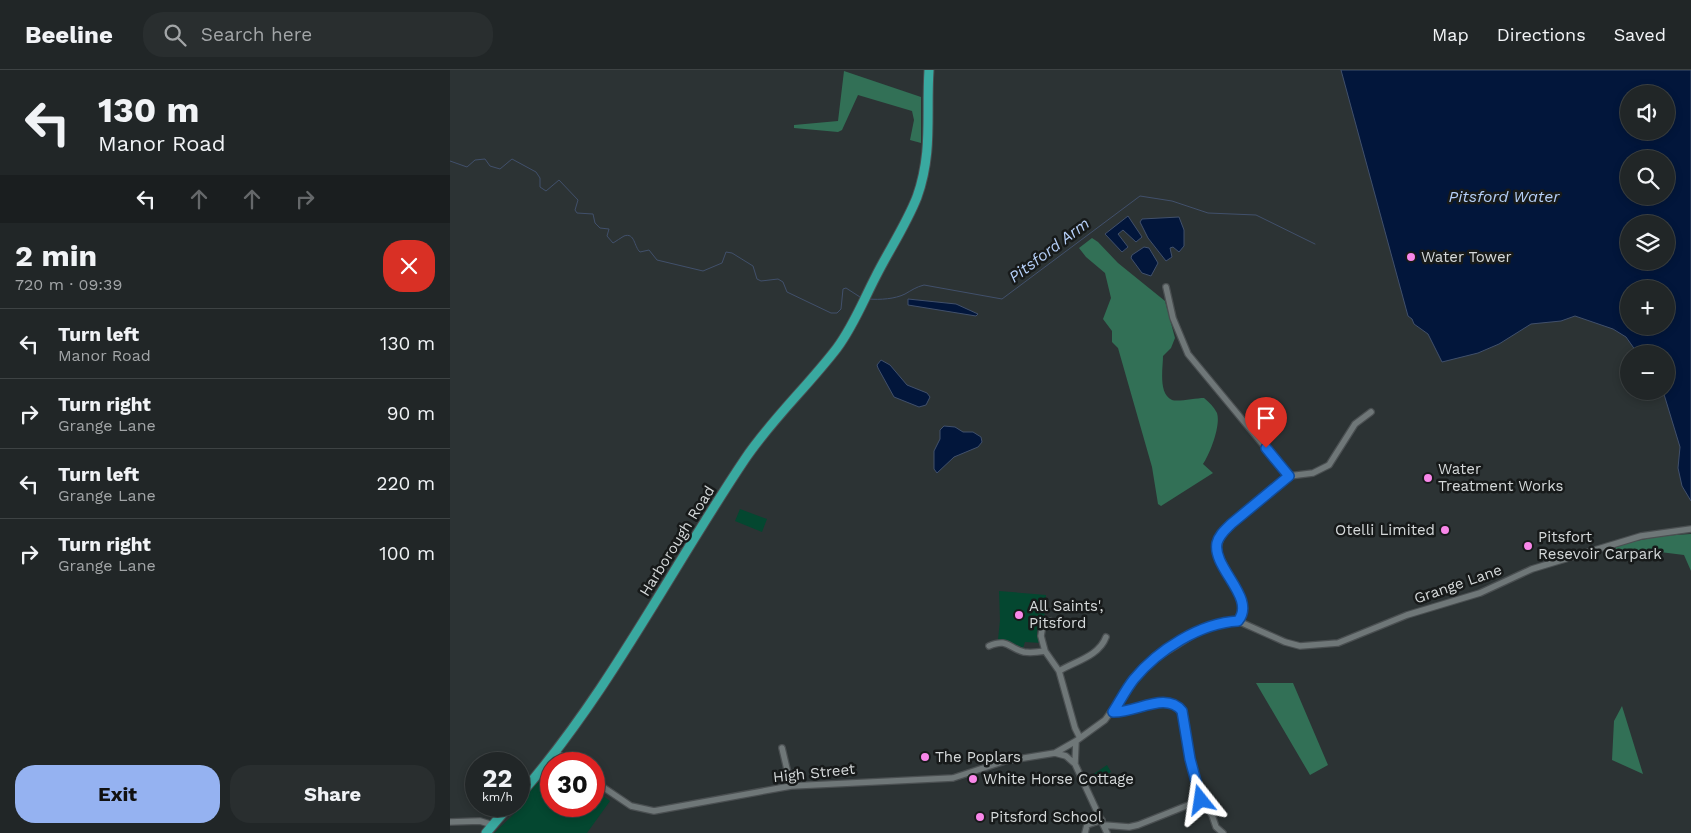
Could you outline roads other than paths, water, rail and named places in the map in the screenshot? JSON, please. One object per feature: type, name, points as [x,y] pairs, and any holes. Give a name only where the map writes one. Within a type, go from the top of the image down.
[{"type":"highway","name":"Harborough Road","points":[[556,752],[621,659],[685,551],[746,457],[836,350],[853,324],[909,214],[921,182],[929,145],[930,70]]},
{"type":"highway","name":"Harborough Road","points":[[530,783],[540,771]]},
{"type":"highway","points":[[486,833],[500,817]]},
{"type":"street","points":[[1166,287],[1173,318],[1188,354],[1289,476]]},
{"type":"street","points":[[1054,752],[1078,740],[1113,712],[1133,681],[1152,660],[1196,633],[1221,624],[1238,621],[1243,615],[1243,604],[1219,557],[1217,550],[1219,538],[1231,524],[1289,476],[1313,474],[1329,465],[1355,424],[1371,412]]},
{"type":"street","name":"Grange Lane","points":[[1238,621],[1284,642],[1300,646],[1338,643],[1407,615],[1480,593],[1532,569],[1642,536],[1691,529]]},
{"type":"street","points":[[1051,621],[1043,624],[1040,636],[1045,651],[1059,671],[1075,728],[1078,740],[1075,764]]},
{"type":"street","points":[[1059,671],[1096,653],[1106,637]]},
{"type":"street","points":[[990,646],[999,642],[1008,643],[1024,652],[1045,651]]},
{"type":"street","points":[[1113,712],[1128,712],[1166,702],[1178,706],[1182,711],[1190,759],[1201,800],[1212,815],[1216,827],[1223,833]]},
{"type":"street","points":[[782,748],[791,786]]},
{"type":"street","points":[[1054,752],[1066,756],[1075,764],[1107,833]]},
{"type":"street","name":"High Street","points":[[605,789],[630,806],[648,811],[791,786],[880,780],[948,779],[1006,761],[1054,752]]},
{"type":"street","points":[[1085,833],[1087,825],[1103,822],[1128,830],[1201,800]]},
{"type":"street","points":[[450,822],[480,821],[493,825]]},
{"type":"water","name":"Pitsford Water","points":[[1341,70],[1691,70],[1691,501],[1682,486],[1678,468],[1680,447],[1666,400],[1675,400],[1675,345],[1632,345],[1623,335],[1675,335],[1675,280],[1620,280],[1620,333],[1613,329],[1575,316],[1561,321],[1531,324],[1499,344],[1478,353],[1442,362],[1428,334],[1414,324],[1408,316]]},
{"type":"water","points":[[1128,216],[1142,237],[1136,242],[1123,230],[1118,234],[1128,247],[1122,252],[1105,234]]},
{"type":"water","points":[[1179,217],[1184,230],[1184,246],[1179,252],[1173,247],[1170,248],[1172,257],[1166,261],[1148,238],[1140,222],[1142,219]]},
{"type":"water","points":[[1144,247],[1149,248],[1158,263],[1151,276],[1142,273],[1131,258],[1132,255]]},
{"type":"water","points":[[908,299],[956,304],[978,314],[976,316],[908,305]]},
{"type":"water","points":[[881,360],[890,365],[907,385],[927,393],[930,397],[926,405],[919,407],[894,397],[878,368],[877,365]]},
{"type":"water","points":[[944,426],[955,427],[963,432],[973,432],[981,437],[982,442],[978,447],[954,457],[937,473],[934,469],[934,451],[940,439],[940,430]]},
{"type":"waterway","name":"Pitsford Arm","points":[[450,161],[467,167],[475,160],[485,159],[490,166],[500,169],[512,159],[536,172],[540,178],[540,187],[546,191],[559,180],[578,200],[575,210],[577,213],[593,214],[595,223],[600,228],[609,229],[607,236],[613,243],[628,235],[632,238],[640,252],[649,250],[657,260],[703,271],[722,263],[726,252],[732,253],[753,266],[757,279],[761,281],[778,279],[783,282],[787,292],[831,313],[837,313],[841,309],[843,289],[846,288],[860,297]]},
{"type":"waterway","name":"Pitsford Arm","points":[[869,299],[897,297],[924,285],[1002,299],[1140,196],[1172,201],[1208,213],[1256,215],[1315,244]]},
{"type":"place","name":"Water Tower","points":[[1411,257]]},
{"type":"place","name":"Water Treatment Works","points":[[1428,478]]},
{"type":"place","name":"Otelli Limited","points":[[1445,530]]},
{"type":"place","name":"Pitsfort Resevoir Carpark","points":[[1528,546]]},
{"type":"place","name":"All Saints', Pitsford","points":[[1019,615]]},
{"type":"place","name":"The Poplars","points":[[925,757]]},
{"type":"place","name":"White Horse Cottage","points":[[973,779]]},
{"type":"place","name":"Pitsford School","points":[[980,817]]}]
